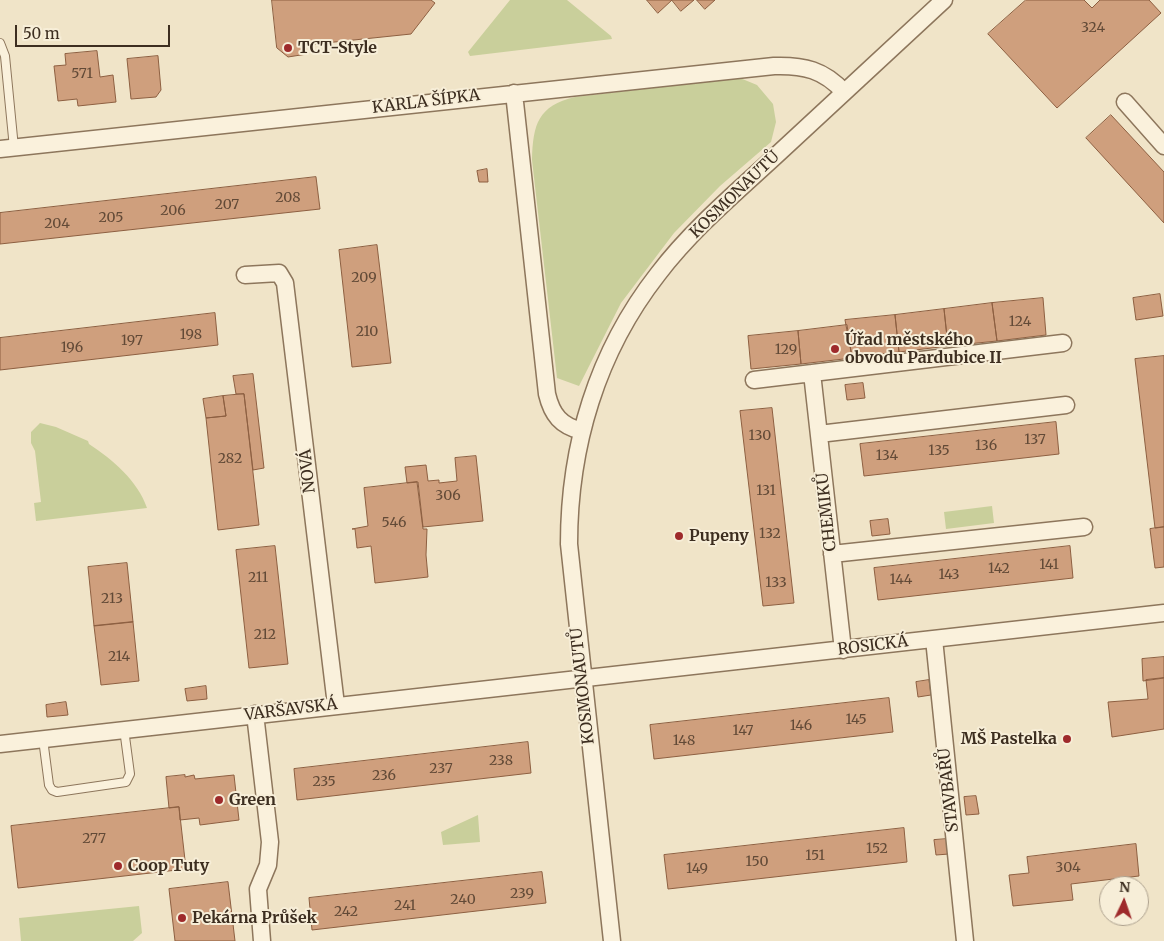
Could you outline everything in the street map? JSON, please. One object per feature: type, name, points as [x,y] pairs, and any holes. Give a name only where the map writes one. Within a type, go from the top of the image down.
[{"type":"street","name":"KOSMONAUTŮ","points":[[612,941],[571,571],[569,529],[571,490],[582,430],[591,395],[609,352],[623,326],[658,274],[714,214],[944,0]]},
{"type":"street","name":"KARLA ŠÍPKA","points":[[7,149],[712,71],[788,66],[812,68],[821,72],[844,92]]},
{"type":"street","points":[[514,92],[547,394],[551,410],[556,417],[563,424],[582,430]]},
{"type":"street","points":[[1125,102],[1164,146]]},
{"type":"street","name":"NOVÁ","points":[[245,275],[279,273],[285,283],[336,705]]},
{"type":"street","points":[[754,380],[1063,343]]},
{"type":"street","name":"CHEMIKŮ","points":[[812,373],[843,650]]},
{"type":"street","points":[[819,434],[1066,405]]},
{"type":"street","points":[[832,554],[1084,526]]},
{"type":"street","name":"ROSICKÁ","points":[[583,678],[1164,613]]},
{"type":"street","name":"STAVBAŘŮ","points":[[934,639],[965,941]]},
{"type":"street","name":"VARŠAVSKÁ","points":[[0,744],[583,678]]},
{"type":"street","points":[[255,714],[270,842],[268,865],[258,889],[262,941]]},
{"type":"lane","points":[[0,43],[5,56],[7,149]]},
{"type":"lane","points":[[44,739],[49,785],[52,790],[57,792],[126,782],[130,774],[124,729]]},
{"type":"green space","points":[[510,0],[567,0],[611,36],[612,39],[470,56],[468,52]]},
{"type":"green space","points":[[740,78],[757,85],[773,104],[776,122],[771,142],[720,186],[674,233],[621,303],[579,386],[557,378],[532,160],[534,136],[540,118],[545,111],[553,106],[575,97]]},
{"type":"green space","points":[[40,423],[56,427],[88,441],[89,444],[107,457],[131,480],[147,508],[36,521],[34,503],[41,502],[35,451],[31,443],[31,432]]},
{"type":"green space","points":[[992,506],[994,523],[946,529],[944,512]]},
{"type":"green space","points":[[478,815],[480,842],[443,845],[441,832]]},
{"type":"green space","points":[[139,906],[142,933],[133,941],[21,941],[19,918]]},
{"type":"building","points":[[272,0],[431,0],[435,3],[411,34],[306,45],[307,54],[288,57],[277,48]]},
{"type":"building","points":[[647,0],[672,0],[658,13]]},
{"type":"building","points":[[672,0],[694,0],[681,11]]},
{"type":"building","points":[[697,0],[715,0],[705,9]]},
{"type":"building","points":[[1026,0],[1084,0],[1092,8],[1100,0],[1149,0],[1161,13],[1057,108],[988,34]]},
{"type":"building","points":[[97,51],[100,77],[113,75],[116,102],[78,106],[77,99],[58,101],[54,66],[66,65],[65,54]]},
{"type":"building","points":[[158,56],[161,90],[156,97],[131,99],[127,59]]},
{"type":"building","points":[[1111,115],[1164,172],[1164,223],[1086,138]]},
{"type":"building","points":[[487,169],[488,182],[479,182],[477,171]]},
{"type":"building","points":[[316,177],[320,209],[0,244],[0,213]]},
{"type":"building","points":[[377,245],[391,363],[352,367],[339,250]]},
{"type":"building","points":[[1160,294],[1163,316],[1136,320],[1133,298]]},
{"type":"building","points":[[1043,298],[1046,335],[997,341],[992,303]]},
{"type":"building","points":[[992,303],[997,341],[948,346],[944,309]]},
{"type":"building","points":[[944,309],[948,346],[899,352],[895,315]]},
{"type":"building","points":[[215,313],[218,345],[0,370],[0,338]]},
{"type":"building","points":[[895,315],[899,352],[852,357],[845,320]]},
{"type":"building","points":[[847,325],[852,358],[801,364],[798,331]]},
{"type":"building","points":[[798,331],[801,364],[751,369],[748,336]]},
{"type":"building","points":[[1164,356],[1164,527],[1155,528],[1135,359]]},
{"type":"building","points":[[253,374],[264,468],[253,470],[244,394],[236,394],[233,376]]},
{"type":"building","points":[[863,383],[865,398],[847,400],[845,385]]},
{"type":"building","points":[[244,394],[259,525],[218,530],[206,418],[226,416],[223,396]]},
{"type":"building","points":[[223,396],[226,416],[206,418],[203,399]]},
{"type":"building","points":[[772,408],[794,603],[763,606],[740,411]]},
{"type":"building","points":[[1056,422],[1059,454],[864,476],[860,444]]},
{"type":"building","points":[[476,456],[483,521],[423,527],[418,482],[407,483],[405,467],[426,465],[428,481],[439,480],[439,483],[457,481],[455,458]]},
{"type":"building","points":[[417,482],[423,529],[427,529],[426,555],[428,577],[375,583],[371,546],[357,548],[355,529],[352,529],[368,526],[364,488]]},
{"type":"building","points":[[888,519],[890,534],[872,536],[870,521]]},
{"type":"building","points":[[1164,527],[1164,567],[1155,568],[1150,529]]},
{"type":"building","points":[[275,546],[288,664],[249,668],[236,550]]},
{"type":"building","points":[[1070,546],[1073,578],[878,600],[874,568]]},
{"type":"building","points":[[127,563],[133,622],[94,626],[88,567]]},
{"type":"building","points":[[133,622],[139,681],[101,685],[94,626]]},
{"type":"building","points":[[1164,657],[1164,678],[1143,681],[1142,659]]},
{"type":"building","points":[[1164,678],[1164,729],[1112,737],[1108,702],[1148,699],[1146,680]]},
{"type":"building","points":[[929,680],[931,695],[918,697],[916,682]]},
{"type":"building","points":[[206,686],[207,699],[187,701],[185,689]]},
{"type":"building","points":[[889,698],[893,732],[654,759],[650,725]]},
{"type":"building","points":[[66,702],[68,715],[47,717],[46,705]]},
{"type":"building","points":[[528,742],[531,773],[297,800],[294,769]]},
{"type":"building","points":[[185,775],[185,777],[194,775],[195,779],[234,775],[239,820],[200,825],[199,818],[180,820],[179,807],[169,808],[166,777]]},
{"type":"building","points":[[976,796],[979,814],[966,815],[964,797]]},
{"type":"building","points":[[179,807],[186,869],[18,888],[11,826]]},
{"type":"building","points":[[904,828],[907,862],[668,889],[664,855]]},
{"type":"building","points":[[947,839],[949,854],[936,855],[934,840]]},
{"type":"building","points":[[1136,844],[1139,876],[1099,876],[1099,881],[1071,884],[1073,900],[1013,906],[1009,875],[1029,873],[1027,857]]},
{"type":"building","points":[[542,872],[546,903],[312,930],[309,898]]},
{"type":"building","points":[[228,882],[235,941],[175,941],[169,889]]},
{"type":"place","name":"TCT-Style","points":[[288,48]]},
{"type":"place","name":"Úřad městského obvodu Pardubice II","points":[[835,349]]},
{"type":"place","name":"Pupeny","points":[[679,536]]},
{"type":"place","name":"MŠ Pastelka","points":[[1067,739]]},
{"type":"place","name":"Green","points":[[219,800]]},
{"type":"place","name":"Coop Tuty","points":[[118,866]]},
{"type":"place","name":"Pekárna Průšek","points":[[182,918]]}]
